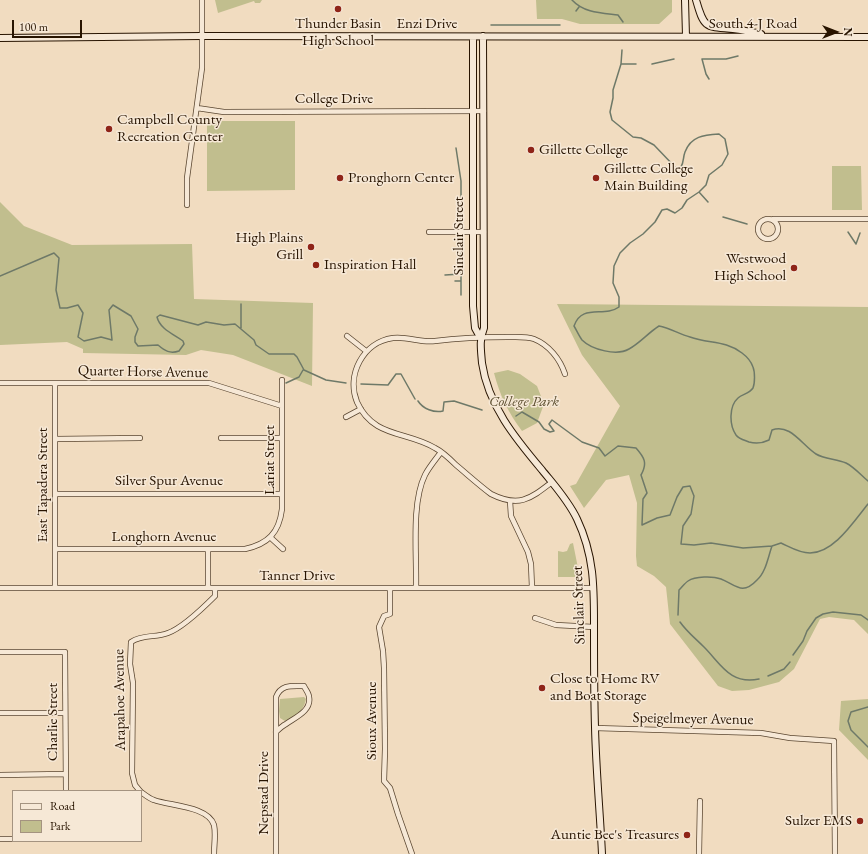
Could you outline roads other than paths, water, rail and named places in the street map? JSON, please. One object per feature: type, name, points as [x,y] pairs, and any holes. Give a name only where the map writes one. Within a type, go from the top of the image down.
[{"type":"street","points":[[187,205],[187,178],[202,68],[202,0]]},
{"type":"street","points":[[685,0],[686,36]]},
{"type":"street","points":[[696,0],[701,17],[713,28],[734,29],[776,37]]},
{"type":"street","name":"Enzi Drive","points":[[0,38],[202,36],[686,36]]},
{"type":"street","name":"Sinclair Street","points":[[473,36],[472,232],[473,306],[475,328],[480,337],[483,370],[487,386],[502,418],[512,433],[566,499],[585,538],[590,556],[593,588],[595,728],[602,854]]},
{"type":"street","name":"Sinclair Street","points":[[480,337],[484,328],[483,36]]},
{"type":"street","name":"South 4-J Road","points":[[686,36],[868,37]]},
{"type":"street","name":"College Drive","points":[[197,108],[224,112],[484,111]]},
{"type":"street","points":[[773,220],[778,225],[778,232],[770,239],[764,238],[759,234],[758,230],[759,224],[763,219],[868,219]]},
{"type":"street","points":[[430,232],[484,232]]},
{"type":"street","points":[[347,336],[366,351]]},
{"type":"street","points":[[552,482],[530,498],[521,501],[500,499],[491,494],[442,452],[423,442],[379,427],[369,420],[361,409],[357,400],[354,388],[354,378],[357,366],[366,351],[382,340],[393,338],[433,342],[452,338],[533,338],[544,344],[550,350],[561,363],[565,374]]},
{"type":"street","name":"Lariat Street","points":[[270,538],[281,519],[282,380]]},
{"type":"street","name":"Quarter Horse Avenue","points":[[0,383],[209,383],[282,406]]},
{"type":"street","name":"East Tapadera Street","points":[[55,383],[55,588]]},
{"type":"street","points":[[346,417],[361,409]]},
{"type":"street","points":[[55,438],[140,438]]},
{"type":"street","points":[[220,438],[282,438]]},
{"type":"street","points":[[416,588],[417,504],[426,474],[442,452]]},
{"type":"street","name":"Silver Spur Avenue","points":[[55,494],[282,494]]},
{"type":"street","points":[[510,501],[511,516],[528,552],[531,564],[532,588]]},
{"type":"street","points":[[270,538],[283,549]]},
{"type":"street","name":"Longhorn Avenue","points":[[55,549],[245,549],[258,545],[270,538]]},
{"type":"street","points":[[208,549],[208,588]]},
{"type":"street","name":"Tanner Drive","points":[[0,588],[593,588]]},
{"type":"street","name":"Arapahoe Avenue","points":[[139,790],[135,785],[132,773],[133,683],[130,664],[131,642],[138,638],[168,633],[182,624],[215,596],[214,588]]},
{"type":"street","name":"Sioux Avenue","points":[[390,588],[390,614],[384,616],[379,627],[384,668],[384,781],[390,788],[412,854]]},
{"type":"street","points":[[536,618],[556,625],[594,627]]},
{"type":"street","name":"Charlie Street","points":[[0,652],[65,652],[66,790]]},
{"type":"street","name":"Nepstad Drive","points":[[276,732],[285,724],[299,716],[306,709],[310,697],[304,686],[284,687],[278,692],[276,697],[276,732],[276,854]]},
{"type":"street","points":[[0,713],[66,713]]},
{"type":"street","name":"Speigelmeyer Avenue","points":[[595,728],[760,733],[790,738],[834,740],[835,854]]},
{"type":"street","points":[[0,775],[66,774]]},
{"type":"street","name":"Arapahoe Avenue","points":[[142,793],[154,800],[197,811],[209,818],[214,825],[214,854]]},
{"type":"street","points":[[699,854],[700,801]]},
{"type":"street","points":[[0,839],[12,839]]},
{"type":"waterway","points":[[572,0],[587,10],[618,15],[623,22]]},
{"type":"waterway","points":[[576,11],[579,7]]},
{"type":"waterway","points":[[491,25],[560,25]]},
{"type":"waterway","points":[[622,50],[621,64],[613,90],[610,112],[612,120],[633,137],[641,138],[654,145],[676,168],[681,167],[685,152],[691,143],[699,137],[719,134],[725,139],[728,154],[722,165],[709,175],[706,185],[687,200],[682,208],[675,213],[667,209],[662,210],[655,222],[620,253],[614,266],[613,283],[619,297],[619,307],[613,310],[582,315],[574,326],[580,337],[586,344],[592,347],[605,351],[618,352],[633,347],[659,326],[686,336],[723,344],[736,349],[748,359],[754,369],[753,388],[750,392],[738,398],[733,406],[731,421],[737,436],[749,442],[759,443],[769,440],[772,430],[778,429],[790,432],[816,454],[846,463],[868,481]]},
{"type":"waterway","points":[[709,79],[702,59],[726,59],[738,56]]},
{"type":"waterway","points":[[652,64],[674,59]]},
{"type":"waterway","points":[[621,64],[636,64]]},
{"type":"waterway","points":[[456,148],[461,181],[461,222]]},
{"type":"waterway","points":[[699,192],[708,202]]},
{"type":"waterway","points":[[723,217],[747,224]]},
{"type":"waterway","points":[[848,232],[856,244]]},
{"type":"waterway","points":[[856,244],[860,233]]},
{"type":"waterway","points":[[461,241],[461,295]]},
{"type":"waterway","points":[[0,276],[54,253],[59,258],[56,290],[60,308],[78,305],[83,313],[78,337],[84,341],[101,337],[112,340],[109,310],[113,305],[131,316],[138,329],[135,337],[135,342],[138,346],[158,345],[170,352],[179,351],[184,344],[183,341],[167,331],[161,325],[157,317],[160,315],[198,325],[206,322],[224,325],[235,324],[254,340],[256,345],[269,354],[294,354],[304,370],[326,380],[346,383]]},
{"type":"waterway","points":[[445,275],[461,274]]},
{"type":"waterway","points":[[455,281],[461,281]]},
{"type":"waterway","points":[[241,304],[241,328]]},
{"type":"waterway","points":[[286,383],[299,377],[303,370]]},
{"type":"waterway","points":[[361,384],[388,385],[396,374],[401,374],[415,399]]},
{"type":"waterway","points":[[418,401],[429,410],[436,411],[443,411],[444,402],[454,401],[482,410]]},
{"type":"waterway","points":[[516,416],[522,412],[539,422],[544,429],[550,432],[554,431],[549,424],[552,420],[582,442],[599,448],[605,456],[618,446],[636,448],[641,454],[645,464],[641,475],[647,493],[643,499],[642,525],[657,518],[670,515],[677,497],[683,487],[690,486],[694,496],[691,514],[683,526],[681,544],[694,545],[711,543],[743,548],[772,546]]},
{"type":"waterway","points":[[678,615],[679,590],[691,579],[699,577],[713,577],[721,579],[739,588],[752,585],[763,573],[772,546],[781,543],[802,552],[819,552],[827,548],[843,535],[868,504]]},
{"type":"waterway","points":[[793,655],[816,618],[823,614],[833,612],[861,615],[868,620]]},
{"type":"waterway","points":[[680,622],[727,672],[741,679],[759,679]]},
{"type":"waterway","points":[[768,676],[784,669],[790,662]]},
{"type":"waterway","points":[[868,707],[851,712],[848,721],[851,730],[868,747]]},
{"type":"place","name":"Thunder Basin High School","points":[[338,9]]},
{"type":"place","name":"Campbell County Recreation Center","points":[[109,129]]},
{"type":"place","name":"Gillette College","points":[[531,150]]},
{"type":"place","name":"Pronghorn Center","points":[[340,178]]},
{"type":"place","name":"Gillette College Main Building","points":[[596,178]]},
{"type":"place","name":"High Plains Grill","points":[[311,247]]},
{"type":"place","name":"Inspiration Hall","points":[[316,265]]},
{"type":"place","name":"Westwood High School","points":[[794,268]]},
{"type":"place","name":"Close to Home RV and Boat Storage","points":[[542,688]]},
{"type":"place","name":"Sulzer EMS","points":[[860,821]]},
{"type":"place","name":"Auntie Bee's Treasures","points":[[687,835]]},
{"type":"park label","name":"College Park","points":[[524,402]]}]
